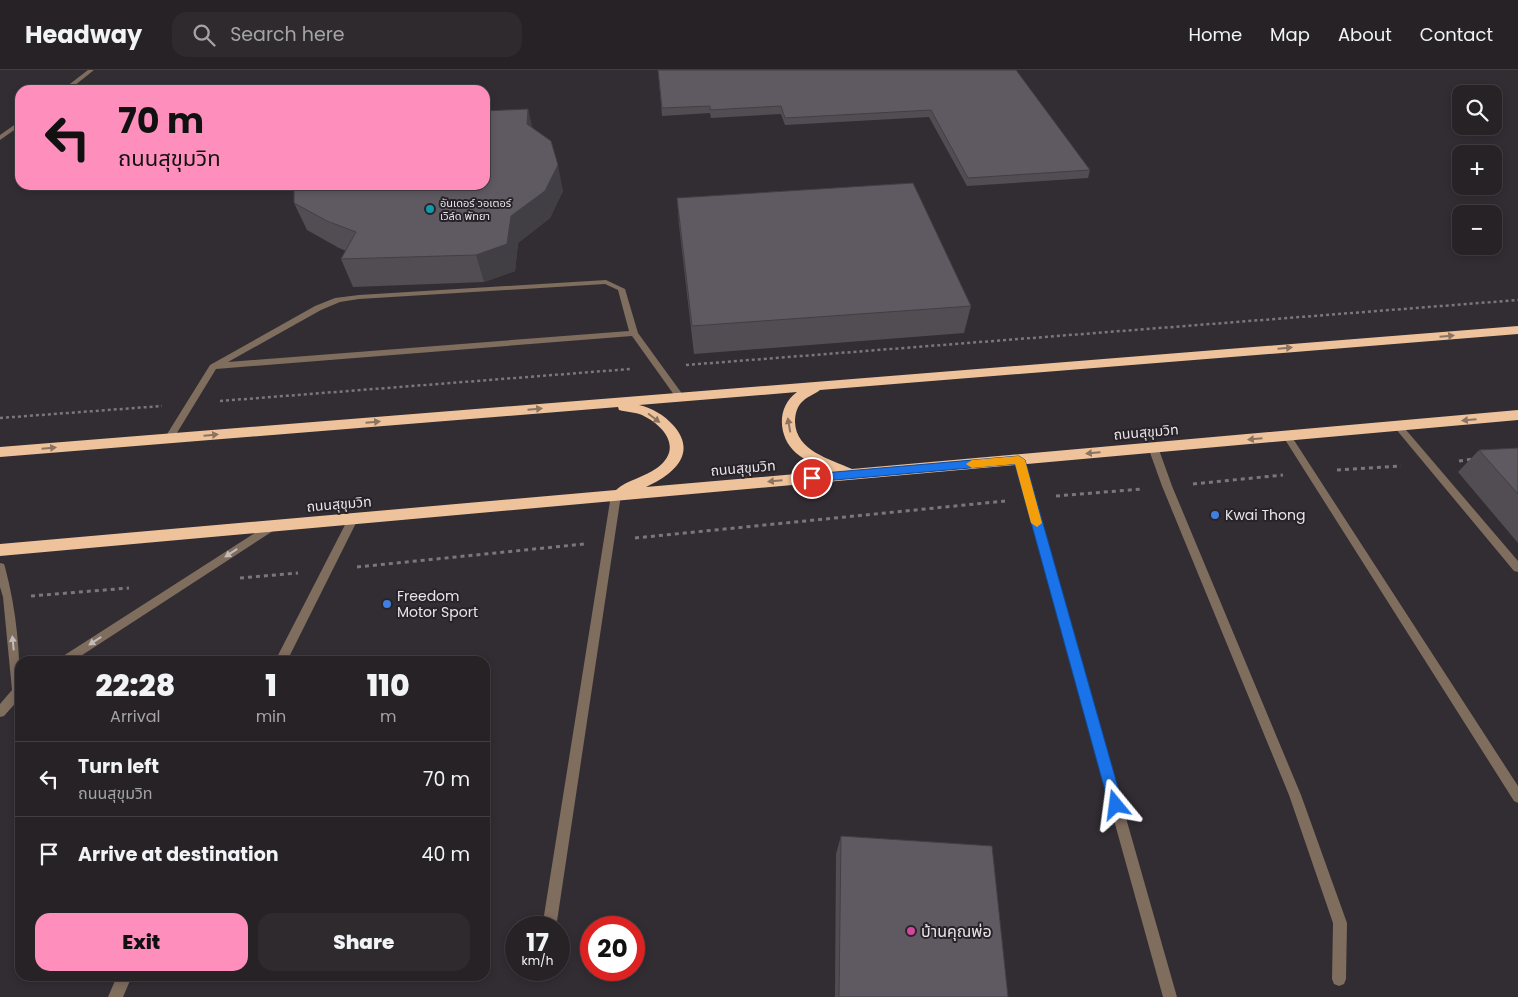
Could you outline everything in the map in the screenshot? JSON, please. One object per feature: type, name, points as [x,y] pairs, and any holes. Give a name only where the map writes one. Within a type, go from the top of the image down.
[{"type":"highway","points":[[0,452],[1518,330]]},
{"type":"highway","points":[[818,386],[798,398],[790,409],[787,420],[790,433],[802,450],[851,475]]},
{"type":"highway","points":[[608,403],[645,411],[674,435],[678,446],[672,462],[663,471],[616,495]]},
{"type":"highway","name":"ถนนสุขุมวิท","points":[[0,550],[1518,415]]},
{"type":"street","points":[[72,85],[91,70]]},
{"type":"street","points":[[0,138],[15,127]]},
{"type":"street","points":[[169,439],[213,367],[318,308],[338,300],[359,297],[606,282],[621,289],[634,333],[680,397]]},
{"type":"street","points":[[213,367],[634,333]]},
{"type":"street","points":[[1398,426],[1518,568]]},
{"type":"street","points":[[1287,436],[1518,797]]},
{"type":"street","points":[[1153,448],[1295,795],[1340,923],[1339,979]]},
{"type":"street","points":[[1019,460],[1170,997]]},
{"type":"street","points":[[551,916],[616,495]]},
{"type":"street","points":[[283,656],[353,518]]},
{"type":"street","points":[[72,656],[272,526]]},
{"type":"street","points":[[0,567],[8,598],[15,657]]},
{"type":"street","points":[[0,712],[15,695]]},
{"type":"street","points":[[115,997],[123,981]]},
{"type":"path","points":[[0,418],[1518,300]]},
{"type":"path","points":[[232,579],[1310,472],[1479,459]]},
{"type":"path","points":[[8,598],[135,587]]},
{"type":"building","points":[[658,70],[1016,70],[1090,170],[968,178],[931,110],[785,118],[781,106],[710,110],[710,106],[662,108]]},
{"type":"building","name":"อันเดอร์ วอเตอร์ เวิล์ด พัทยา","points":[[528,109],[527,124],[551,141],[558,165],[545,191],[511,216],[507,244],[476,255],[341,259],[356,232],[327,221],[294,203],[294,190],[490,190],[490,111]]},
{"type":"building","points":[[913,183],[971,306],[692,326],[677,198]]},
{"type":"building","points":[[1518,448],[1518,494],[1479,450]]},
{"type":"building","name":"บ้านคุณพ่อ","points":[[841,836],[992,846],[1008,997],[839,997]]},
{"type":"slow traffic","points":[[972,464],[1019,460],[1037,523]]},
{"type":"place","name":"อันเดอร์ วอเตอร์ เวิล์ด พัทยา","points":[[430,209]]},
{"type":"place","name":"Kwai Thong","points":[[1215,515]]},
{"type":"place","name":"Freedom Motor Sport","points":[[387,604]]},
{"type":"place","name":"บ้านคุณพ่อ","points":[[911,931]]},
{"type":"route","points":[[812,478],[1019,460],[1116,805]]}]
